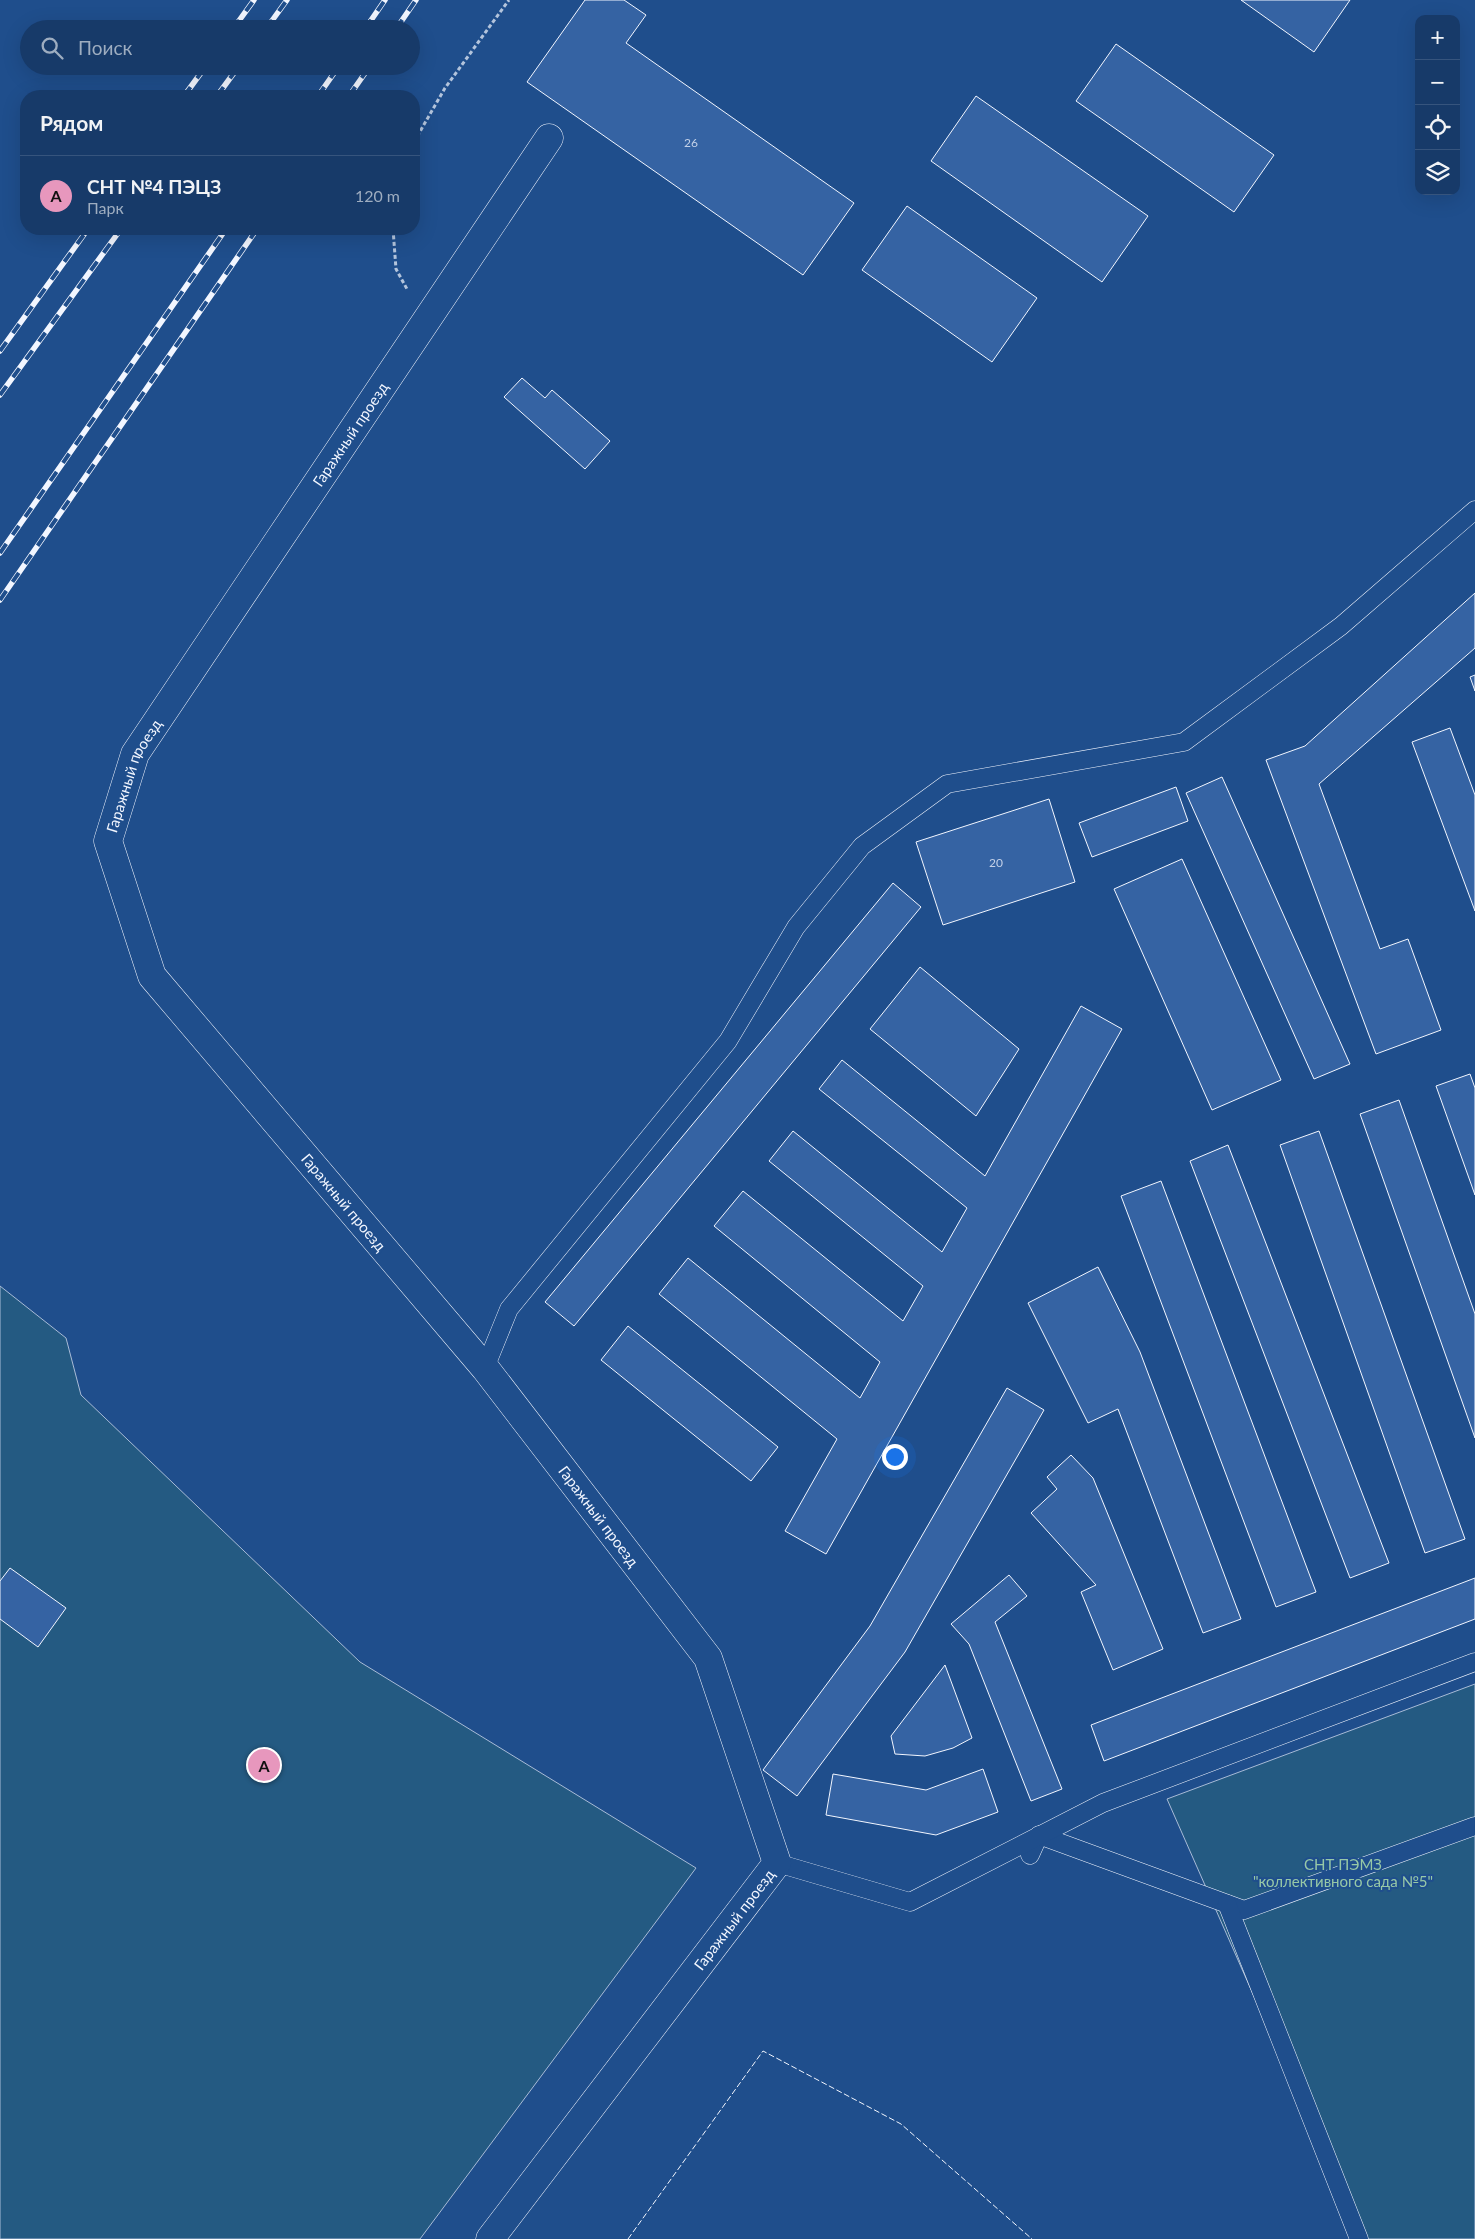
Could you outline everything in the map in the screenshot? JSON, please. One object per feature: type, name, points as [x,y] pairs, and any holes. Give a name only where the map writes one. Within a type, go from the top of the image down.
[{"type":"street","name":"Гаражный проезд","points":[[490,2239],[777,1863],[708,1658],[485,1368],[152,976],[108,841],[135,754],[549,138]]},
{"type":"lane","points":[[485,1368],[510,1309],[728,1041],[796,927],[862,846],[947,784],[1184,742],[1341,626],[1475,510]]},
{"type":"lane","points":[[777,1863],[910,1902],[1103,1803],[1475,1662]]},
{"type":"lane","points":[[1040,1835],[1244,1910],[1475,1826]]},
{"type":"lane","points":[[1030,1855],[1040,1835]]},
{"type":"lane","points":[[1227,1904],[1359,2239]]},
{"type":"path","points":[[420,132],[446,88],[509,0]]},
{"type":"path","points":[[393,235],[396,269],[424,323]]},
{"type":"green space","points":[[0,1286],[66,1338],[81,1395],[360,1662],[696,1868],[420,2239],[0,2239]]},
{"type":"green space","name":"СНТ ПЭМЗ \"коллективного сада №5\"","points":[[1475,1684],[1475,2239],[1361,2239],[1167,1799]]},
{"type":"building","points":[[585,0],[624,0],[646,15],[626,43],[854,203],[803,275],[527,82]]},
{"type":"building","points":[[1241,0],[1350,0],[1314,52]]},
{"type":"building","points":[[1116,44],[1274,155],[1234,212],[1076,101]]},
{"type":"building","points":[[976,96],[1148,216],[1102,282],[931,161]]},
{"type":"building","points":[[907,206],[1037,298],[992,362],[862,270]]},
{"type":"building","points":[[522,378],[545,398],[552,390],[610,441],[585,469],[504,397]]},
{"type":"building","points":[[1475,593],[1475,648],[1319,784],[1380,949],[1408,939],[1441,1030],[1376,1054],[1266,760],[1305,746]]},
{"type":"building","points":[[1475,675],[1475,691],[1470,677]]},
{"type":"building","points":[[1450,728],[1475,795],[1475,911],[1412,742]]},
{"type":"building","points":[[1222,777],[1350,1064],[1314,1079],[1186,793]]},
{"type":"building","points":[[1176,787],[1188,821],[1092,857],[1079,823]]},
{"type":"building","points":[[1049,799],[1075,882],[943,925],[916,842]]},
{"type":"building","points":[[1182,859],[1281,1080],[1212,1110],[1114,889]]},
{"type":"building","points":[[893,883],[921,907],[574,1326],[545,1302]]},
{"type":"building","points":[[920,967],[1019,1049],[976,1116],[870,1029]]},
{"type":"building","points":[[1081,1006],[1122,1029],[826,1554],[785,1531],[837,1439],[659,1294],[688,1258],[860,1398],[880,1362],[714,1226],[743,1191],[903,1321],[923,1286],[769,1161],[793,1131],[942,1252],[967,1208],[819,1089],[842,1060],[985,1176]]},
{"type":"building","points":[[1470,1074],[1475,1088],[1475,1195],[1436,1086]]},
{"type":"building","points":[[1399,1100],[1475,1314],[1475,1438],[1360,1114]]},
{"type":"building","points":[[1319,1131],[1465,1539],[1425,1553],[1280,1145]]},
{"type":"building","points":[[1228,1145],[1389,1563],[1350,1578],[1190,1161]]},
{"type":"building","points":[[1161,1181],[1316,1592],[1276,1607],[1121,1196]]},
{"type":"building","points":[[1098,1267],[1140,1352],[1241,1619],[1203,1633],[1118,1409],[1088,1423],[1028,1303]]},
{"type":"building","points":[[628,1326],[778,1447],[751,1481],[601,1360]]},
{"type":"building","points":[[1007,1388],[1044,1410],[905,1652],[797,1796],[763,1770],[870,1626]]},
{"type":"building","points":[[1071,1455],[1093,1478],[1163,1649],[1113,1670],[1081,1592],[1096,1585],[1031,1513],[1057,1489],[1047,1477]]},
{"type":"building","points":[[10,1568],[66,1608],[38,1647],[0,1619],[0,1581]]},
{"type":"building","points":[[1009,1575],[1027,1596],[995,1622],[1062,1789],[1031,1801],[969,1644],[951,1624]]},
{"type":"building","points":[[1475,1578],[1475,1619],[1104,1761],[1091,1725]]},
{"type":"building","points":[[945,1665],[972,1738],[953,1748],[925,1756],[895,1754],[891,1736]]},
{"type":"building","points":[[983,1769],[998,1812],[936,1835],[826,1815],[833,1774],[926,1790]]},
{"type":"railway","points":[[240,20],[254,0]]},
{"type":"railway","points":[[273,20],[287,0]]},
{"type":"railway","points":[[371,20],[385,0]]},
{"type":"railway","points":[[402,20],[416,0]]},
{"type":"railway","points":[[188,90],[199,75]]},
{"type":"railway","points":[[221,90],[232,75]]},
{"type":"railway","points":[[322,90],[333,75]]},
{"type":"railway","points":[[353,90],[364,75]]},
{"type":"railway","points":[[0,351],[84,235]]},
{"type":"railway","points":[[0,395],[117,235]]},
{"type":"railway","points":[[0,553],[222,235]]},
{"type":"railway","points":[[0,600],[253,235]]},
{"type":"fence","points":[[628,2239],[763,2051],[901,2124],[1032,2239]]},
{"type":"place","name":"СНТ №4 ПЭЦЗ","points":[[264,1765]]}]
